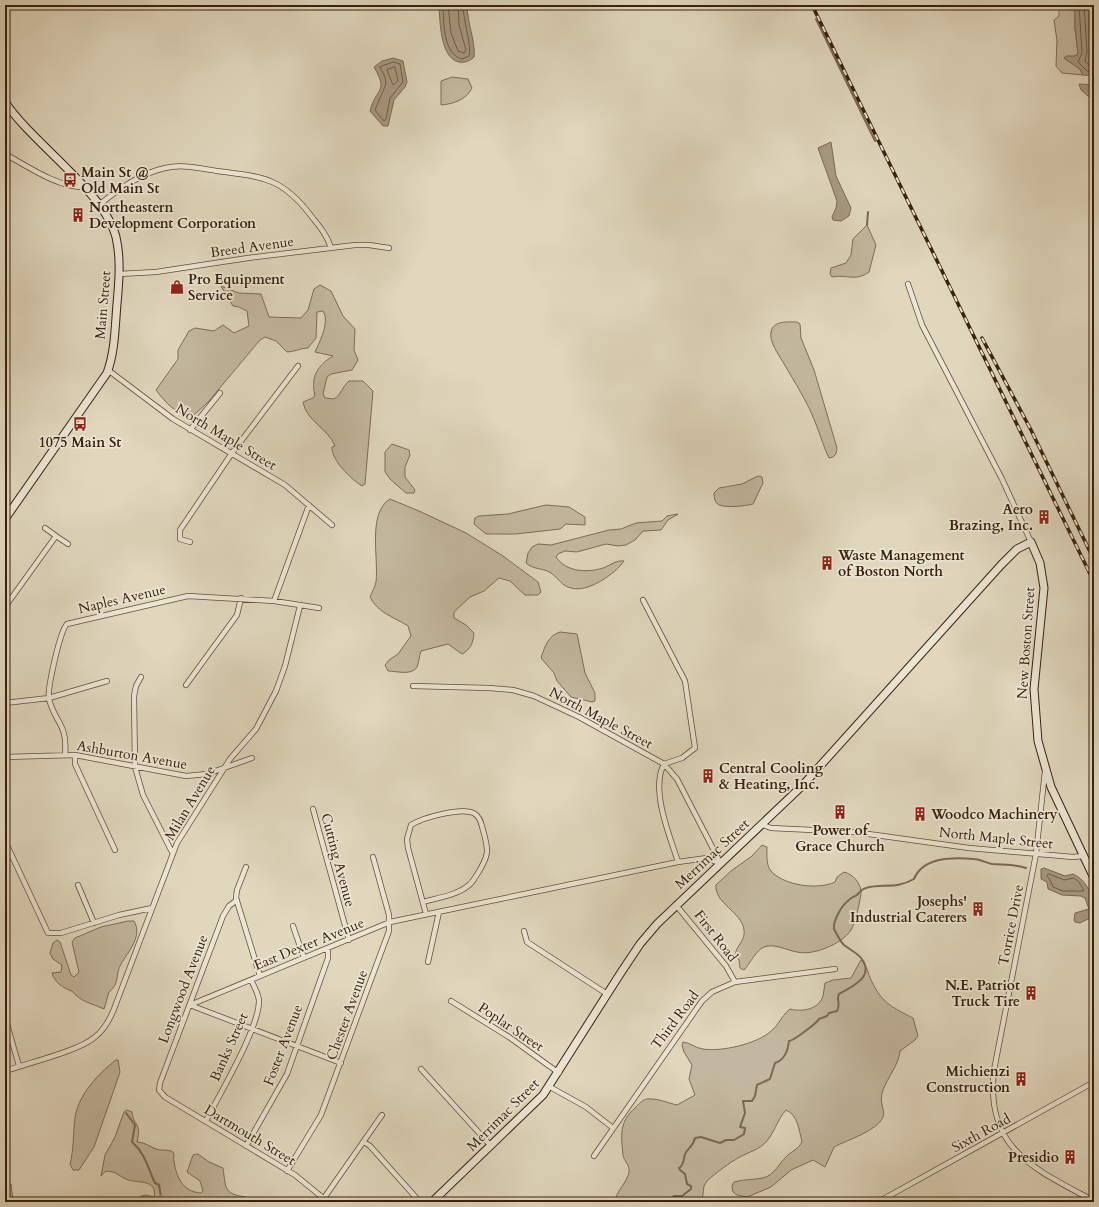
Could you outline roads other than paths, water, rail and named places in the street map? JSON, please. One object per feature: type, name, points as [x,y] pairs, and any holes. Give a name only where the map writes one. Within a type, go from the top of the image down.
[{"type":"main road","name":"Main Street","points":[[5,102],[26,128],[84,187],[108,218],[116,236],[119,255],[119,274],[112,352],[108,370],[101,384],[5,519]]},
{"type":"main road","name":"New Boston Street","points":[[1031,542],[1040,563],[1044,580],[1044,601],[1036,671],[1034,710],[1038,741],[1045,771],[1056,800],[1094,878]]},
{"type":"main road","name":"Merrimac Street","points":[[432,1202],[536,1104],[550,1087],[607,994],[640,944],[676,905],[763,825],[806,783],[1010,555],[1018,548],[1031,542]]},
{"type":"street","points":[[5,154],[57,181],[74,188],[84,187]]},
{"type":"street","points":[[98,205],[126,186],[160,169],[174,166],[241,174],[272,182],[284,187],[300,201],[326,236],[331,248]]},
{"type":"street","name":"Breed Avenue","points":[[119,274],[156,272],[331,248],[366,245],[389,248]]},
{"type":"street","name":"New Boston Street","points":[[908,284],[922,325],[999,475],[1031,542]]},
{"type":"street","points":[[190,542],[180,539],[180,530],[232,453],[298,366]]},
{"type":"street","name":"North Maple Street","points":[[108,370],[160,410],[190,430],[280,482],[332,525]]},
{"type":"street","points":[[190,430],[220,393]]},
{"type":"street","points":[[274,601],[309,505]]},
{"type":"street","points":[[45,528],[68,544]]},
{"type":"street","points":[[5,607],[56,536]]},
{"type":"street","name":"Naples Avenue","points":[[49,698],[61,634],[67,624],[181,597],[241,598],[274,601],[319,608]]},
{"type":"street","points":[[186,685],[237,615],[241,598]]},
{"type":"street","points":[[643,600],[685,681],[695,748],[682,758],[664,764],[660,772],[658,788],[678,862],[706,858],[721,864]]},
{"type":"street","name":"Milan Avenue","points":[[5,1071],[90,1041],[100,1033],[110,1018],[173,854],[187,826],[232,756],[254,732],[276,691],[285,666],[300,606]]},
{"type":"street","points":[[142,676],[135,689],[134,701],[135,767],[143,795],[173,854]]},
{"type":"street","points":[[5,703],[49,698],[106,681]]},
{"type":"street","name":"North Maple Street","points":[[413,686],[489,688],[513,690],[534,696],[580,717],[664,764],[677,779],[721,864]]},
{"type":"street","points":[[49,698],[64,730],[65,755]]},
{"type":"street","points":[[75,755],[75,764],[115,850]]},
{"type":"street","name":"Ashburton Avenue","points":[[5,757],[75,755],[186,776],[207,774],[252,758]]},
{"type":"street","name":"Torrice Drive","points":[[1045,771],[1036,854],[994,1070],[993,1106],[997,1122],[1002,1133],[1015,1151],[1035,1168],[1094,1201]]},
{"type":"street","name":"Cutting Avenue","points":[[313,809],[349,940]]},
{"type":"street","points":[[423,902],[465,889],[472,883],[486,860],[488,853],[487,844],[480,821],[474,813],[459,811],[418,820],[411,825],[408,848],[426,914]]},
{"type":"street","name":"North Maple Street","points":[[763,825],[771,828],[861,832],[956,847],[1076,858],[1083,856]]},
{"type":"street","points":[[5,841],[46,931],[49,933],[61,933],[152,908]]},
{"type":"street","name":"Chester Avenue","points":[[287,1171],[321,1115],[342,1063],[388,934],[390,922],[373,857]]},
{"type":"street","name":"East Dexter Avenue","points":[[190,1005],[390,922],[678,862]]},
{"type":"street","points":[[246,867],[237,892],[237,900],[260,976]]},
{"type":"street","points":[[78,885],[94,923]]},
{"type":"street","name":"Longwood Avenue","points":[[159,1090],[169,1057],[223,916],[227,908],[237,900]]},
{"type":"street","name":"First Road","points":[[676,905],[726,966],[735,982]]},
{"type":"street","points":[[428,962],[439,912]]},
{"type":"street","points":[[293,926],[304,958]]},
{"type":"street","points":[[524,931],[525,940],[528,943],[607,994]]},
{"type":"street","name":"Foster Avenue","points":[[246,1146],[284,1080],[328,958],[328,948]]},
{"type":"street","name":"Third Road","points":[[594,1156],[702,1001],[712,992],[735,982],[835,969]]},
{"type":"street","name":"Banks Street","points":[[206,1121],[235,1067],[251,1028],[259,1000],[251,980]]},
{"type":"street","name":"Poplar Street","points":[[451,1001],[509,1037],[559,1073]]},
{"type":"street","points":[[190,1005],[342,1063]]},
{"type":"street","points":[[5,1017],[19,1066]]},
{"type":"street","points":[[421,1069],[491,1146]]},
{"type":"street","name":"Sixth Road","points":[[878,1202],[1094,1082]]},
{"type":"street","points":[[550,1087],[586,1107],[613,1128]]},
{"type":"street","name":"Dartmouth Street","points":[[159,1090],[166,1097],[287,1171],[328,1202]]},
{"type":"street","points":[[324,1198],[382,1115]]},
{"type":"street","points":[[364,1142],[370,1146],[420,1202]]},
{"type":"water","points":[[439,5],[467,5],[474,51],[474,57],[469,61],[459,62],[448,54],[442,38]]},
{"type":"water","points":[[1075,5],[1094,5],[1094,76],[1083,75],[1080,69],[1064,58],[1066,56],[1076,56],[1078,53],[1075,28]]},
{"type":"water","points":[[393,58],[403,61],[407,82],[405,87],[394,100],[388,126],[383,126],[370,111],[381,86],[381,81],[374,67],[382,61]]},
{"type":"water","points":[[1079,84],[1094,85],[1094,101],[1081,90]]},
{"type":"water","points":[[831,142],[836,176],[851,208],[849,216],[841,221],[833,220],[832,217],[837,201],[818,148]]},
{"type":"water","points":[[1044,868],[1065,876],[1073,874],[1083,881],[1092,898],[1094,916],[1080,923],[1075,922],[1075,913],[1089,909],[1085,898],[1081,896],[1062,895],[1048,889],[1047,882],[1041,879],[1041,869]]},
{"type":"waterway","points":[[816,19],[875,141]]},
{"type":"waterway","points":[[867,225],[868,212]]},
{"type":"waterway","points":[[673,1202],[672,1198],[674,1196],[682,1196],[691,1189],[691,1186],[687,1184],[685,1174],[679,1168],[683,1163],[686,1152],[693,1144],[695,1138],[701,1137],[720,1143],[726,1140],[734,1140],[744,1134],[745,1128],[740,1127],[745,1113],[743,1101],[752,1101],[755,1096],[757,1085],[770,1079],[775,1063],[784,1057],[789,1041],[805,1032],[819,1019],[827,1016],[829,1013],[837,1011],[839,1006],[839,994],[855,985],[864,976],[866,971],[865,965],[861,958],[844,945],[834,929],[838,913],[850,899],[864,888],[901,884],[914,879],[924,866],[939,860],[957,858],[976,859],[992,864],[1014,865],[1026,868]]},
{"type":"waterway","points":[[126,1113],[135,1125],[132,1142],[146,1161],[155,1183],[159,1185],[161,1197],[166,1202]]},
{"type":"waterway","points":[[154,1202],[161,1198]]},
{"type":"waterway","points":[[642,1202],[646,1200],[649,1202]]},
{"type":"waterway","points":[[663,1202],[666,1200],[670,1202]]},
{"type":"railway","points":[[812,5],[1094,582]]},
{"type":"railway","points":[[982,338],[1031,430],[1094,560]]},
{"type":"place","name":"Main St @ Old Main St","points":[[70,180]]},
{"type":"place","name":"Northeastern Development Corporation","points":[[78,215]]},
{"type":"place","name":"Pro Equipment Service","points":[[177,287]]},
{"type":"place","name":"1075 Main St","points":[[80,424]]},
{"type":"place","name":"Aero Brazing, Inc.","points":[[1044,517]]},
{"type":"place","name":"Waste Management of Boston North","points":[[827,563]]},
{"type":"place","name":"Central Cooling & Heating, Inc.","points":[[708,776]]},
{"type":"place","name":"Power of Grace Church","points":[[840,812]]},
{"type":"place","name":"Woodco Machinery","points":[[920,814]]},
{"type":"place","name":"Josephs' Industrial Caterers","points":[[978,909]]},
{"type":"place","name":"N.E. Patriot Truck Tire","points":[[1031,993]]},
{"type":"place","name":"Michienzi Construction","points":[[1021,1079]]},
{"type":"place","name":"Presidio","points":[[1070,1157]]}]
